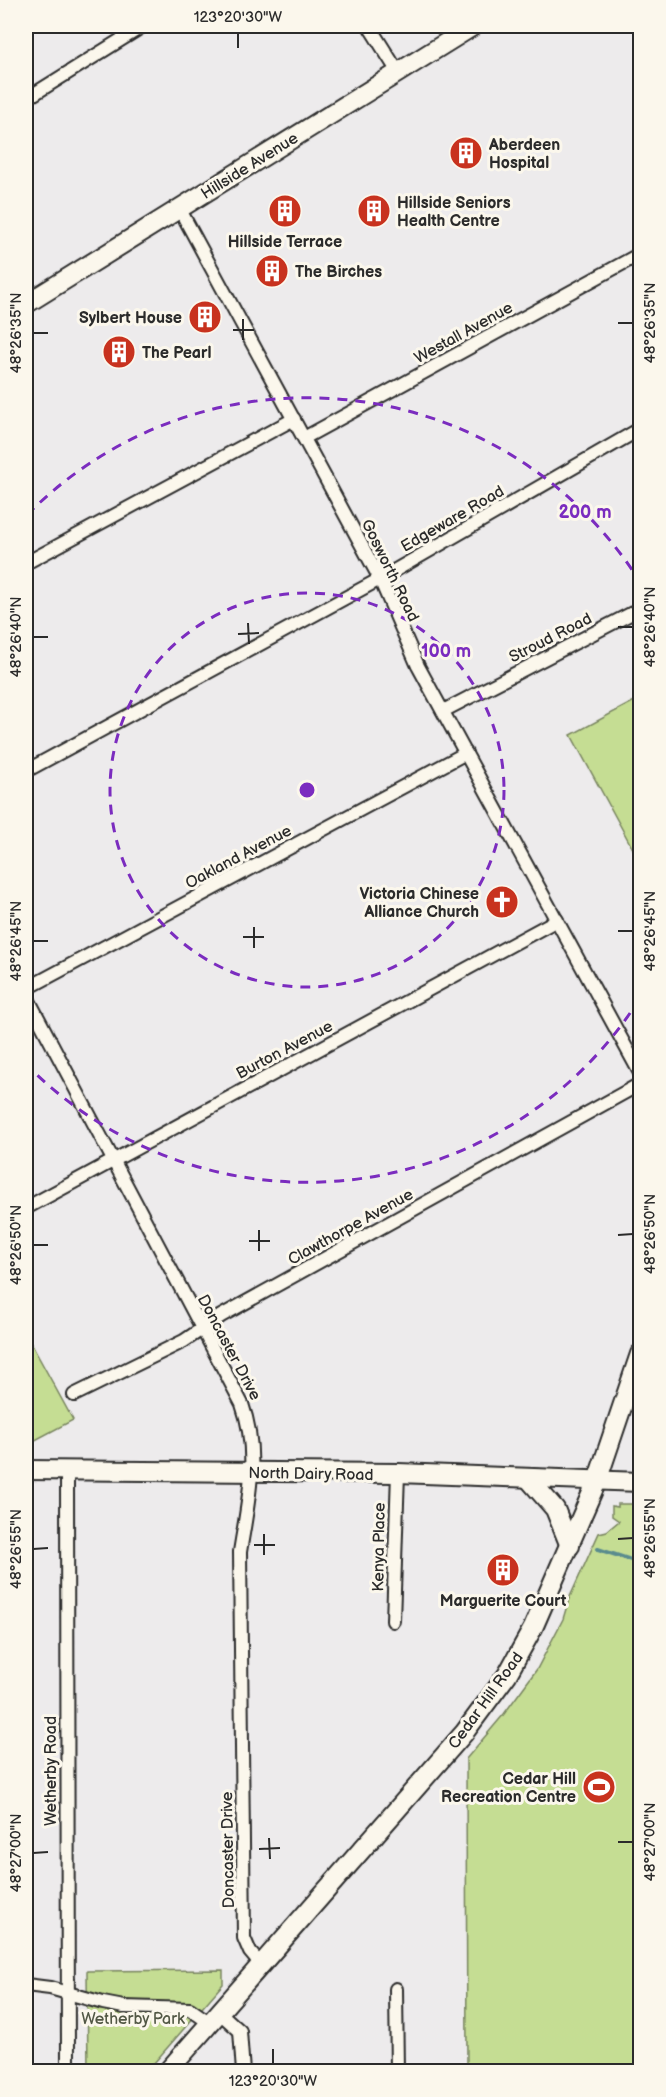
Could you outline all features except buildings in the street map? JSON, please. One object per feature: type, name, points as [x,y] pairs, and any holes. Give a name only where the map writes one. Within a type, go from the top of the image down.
[{"type":"street","points":[[26,99],[143,26]]},
{"type":"street","points":[[369,26],[398,72]]},
{"type":"street","name":"Hillside Avenue","points":[[26,303],[473,26]]},
{"type":"street","name":"Gosworth Road","points":[[179,208],[380,579],[418,666],[640,1073]]},
{"type":"street","name":"Westall Avenue","points":[[304,438],[638,255]]},
{"type":"street","points":[[26,563],[294,419]]},
{"type":"street","name":"Edgeware Road","points":[[26,771],[380,579],[640,429]]},
{"type":"street","name":"Stroud Road","points":[[443,711],[640,609]]},
{"type":"street","name":"Oakland Avenue","points":[[26,989],[466,753]]},
{"type":"street","name":"Burton Avenue","points":[[26,1208],[557,920]]},
{"type":"street","name":"Doncaster Drive","points":[[26,995],[247,1417],[252,1443],[252,1472],[240,1552],[244,1938],[250,1952],[260,1964]]},
{"type":"street","name":"Clawthorpe Avenue","points":[[74,1395],[184,1341],[221,1316],[640,1084]]},
{"type":"street","name":"Cedar Hill Road","points":[[167,2072],[464,1733],[507,1675],[533,1628],[570,1546],[597,1481],[639,1364]]},
{"type":"street","name":"North Dairy Road","points":[[26,1470],[398,1473],[640,1482]]},
{"type":"street","name":"Wetherby Road","points":[[67,1471],[68,2072]]},
{"type":"street","name":"Kenya Place","points":[[393,1621],[398,1473]]},
{"type":"street","points":[[528,1478],[555,1509],[570,1546]]},
{"type":"street","points":[[26,1985],[50,1988],[124,2007],[190,2009],[214,2017],[240,2031],[243,2072]]},
{"type":"street","points":[[396,1989],[397,2072]]},
{"type":"green space","points":[[640,698],[640,862],[571,735]]},
{"type":"green space","points":[[26,1334],[73,1420],[26,1445]]},
{"type":"green space","points":[[618,1504],[640,1504],[640,2071],[467,2071],[466,1759],[504,1714],[537,1669],[563,1619],[569,1599],[599,1533],[607,1531],[619,1521],[612,1516],[612,1506],[618,1507]]},
{"type":"green space","name":"Wetherby Park","points":[[223,1970],[223,1984],[147,2071],[88,2071],[87,1971]]},
{"type":"waterway","points":[[598,1549],[640,1563]]},
{"type":"place","name":"Aberdeen Hospital","points":[[466,153]]},
{"type":"place","name":"Hillside Terrace","points":[[285,211]]},
{"type":"place","name":"Hillside Seniors Health Centre","points":[[374,211]]},
{"type":"place","name":"The Birches","points":[[272,271]]},
{"type":"place","name":"Sylbert House","points":[[205,317]]},
{"type":"place","name":"The Pearl","points":[[119,352]]},
{"type":"place","name":"Victoria Chinese Alliance Church","points":[[502,902]]},
{"type":"place","name":"Marguerite Court","points":[[503,1570]]},
{"type":"place","name":"Cedar Hill Recreation Centre","points":[[599,1787]]}]
